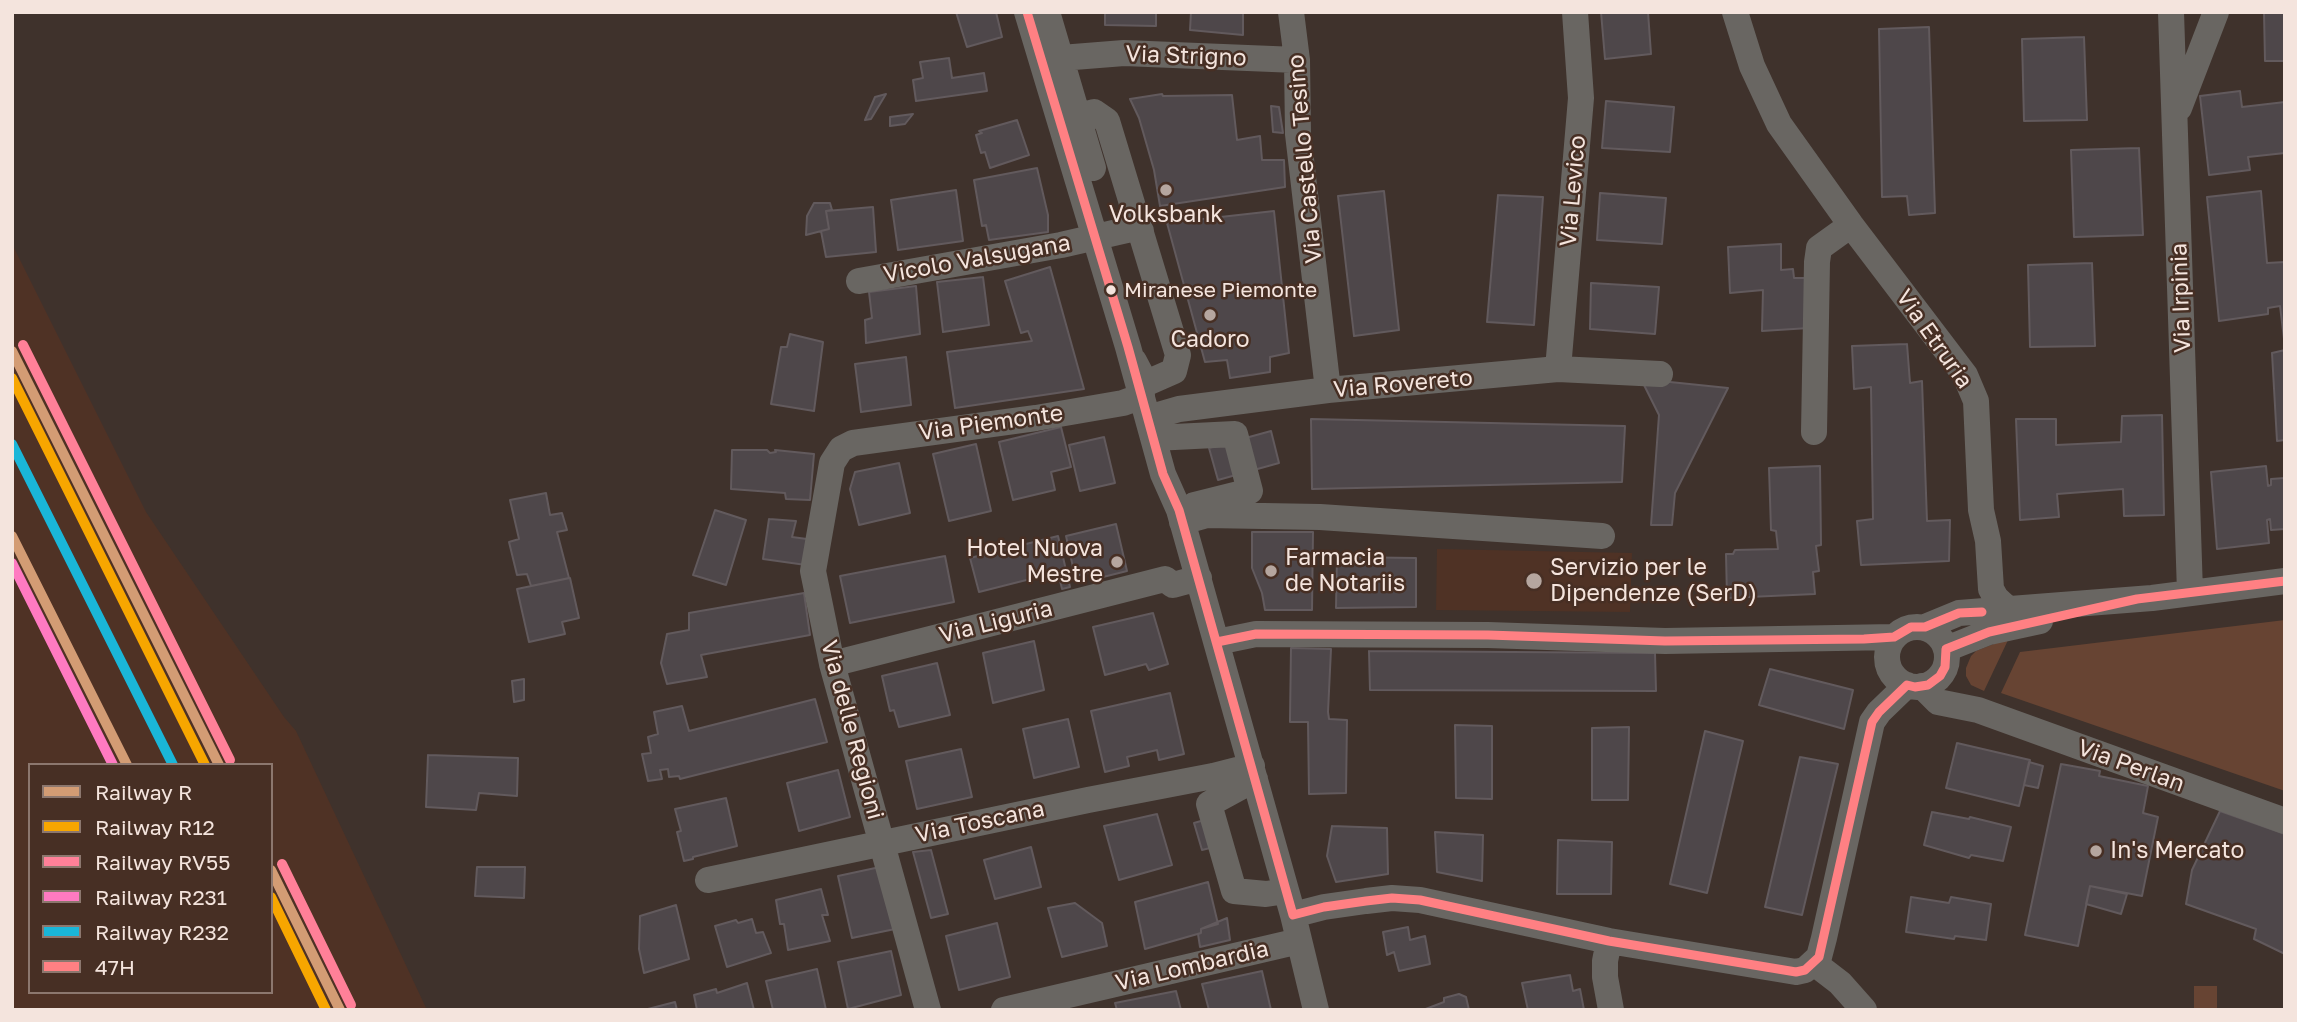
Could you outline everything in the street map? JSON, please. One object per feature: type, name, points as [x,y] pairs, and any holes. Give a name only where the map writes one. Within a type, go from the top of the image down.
[{"type":"street","points":[[1027,12],[1069,149],[1117,234],[1130,357],[1137,364],[1144,380],[1177,470],[1181,516],[1289,903],[1316,1010]]},
{"type":"street","points":[[1035,12],[1047,48],[1053,55],[1068,56]]},
{"type":"street","points":[[1047,12],[1068,56]]},
{"type":"street","name":"Via Castello Tesino","points":[[1291,12],[1297,60],[1298,134],[1328,390]]},
{"type":"street","name":"Via Levico","points":[[1558,369],[1581,97],[1575,12]]},
{"type":"street","name":"Via Etruria","points":[[1735,12],[1752,66],[1774,114],[1851,225],[1965,375],[1976,401],[1981,510],[1988,541],[1991,589],[2008,610]]},
{"type":"street","points":[[2171,12],[2175,119]]},
{"type":"street","name":"Via Irpinia","points":[[2190,592],[2175,119],[2216,12]]},
{"type":"street","name":"Via Strigno","points":[[1068,56],[1124,53],[1297,60]]},
{"type":"street","points":[[1068,56],[1055,64],[1055,69],[1077,116],[1117,234],[1156,409]]},
{"type":"street","points":[[1069,149],[1077,116]]},
{"type":"street","points":[[1814,432],[1819,248],[1851,225]]},
{"type":"street","name":"Vicolo Valsugana","points":[[859,281],[1117,234]]},
{"type":"street","name":"Via Rovereto","points":[[1156,409],[1179,409],[1328,390],[1558,369],[1660,374]]},
{"type":"street","name":"Via Piemonte","points":[[841,449],[858,442],[1036,418],[1123,403],[1156,409]]},
{"type":"street","points":[[1156,409],[1235,434],[1251,491],[1181,516]]},
{"type":"street","name":"Via delle Regioni","points":[[841,449],[829,474],[813,565],[832,664],[928,1010]]},
{"type":"street","name":"Via Etruria","points":[[1959,613],[1973,590],[1981,510]]},
{"type":"street","points":[[1181,516],[1321,517],[1602,536]]},
{"type":"street","name":"Via Liguria","points":[[832,664],[1165,579],[1173,585],[1199,578]]},
{"type":"street","points":[[1925,627],[1959,613],[2137,598],[2285,581]]},
{"type":"street","points":[[1253,772],[1209,804],[1234,891],[1266,894],[1289,903],[1324,907],[1392,898],[1420,900],[1609,940],[1796,972],[1805,970],[1819,957],[1872,722],[1879,712],[1914,686],[1934,682],[1945,658],[1989,632],[2137,598]]},
{"type":"street","points":[[1914,686],[1897,678],[1887,661],[1888,648],[1894,637],[1911,626],[1925,627],[1937,634],[1945,658],[1978,710]]},
{"type":"street","points":[[1217,642],[1256,634],[1488,635],[1665,641],[1894,637]]},
{"type":"street","name":"Via Perlan","points":[[1914,686],[1938,702],[1978,710],[2285,821]]},
{"type":"street","name":"Via Toscana","points":[[708,880],[1088,800],[1213,776],[1253,772]]},
{"type":"street","points":[[1609,940],[1606,948],[1605,977],[1611,1010]]},
{"type":"street","name":"Via Lombardia","points":[[1004,1010],[1299,941]]},
{"type":"street","points":[[1814,963],[1840,983],[1864,1010]]},
{"type":"shaded area","points":[[12,244],[146,512],[296,731],[427,1010],[12,1010]]},
{"type":"shaded area","name":"Servizio per le Dipendenze (SerD)","points":[[1437,549],[1632,553],[1630,612],[1436,610]]},
{"type":"shaded area","points":[[2285,620],[2285,791],[2001,693],[2020,652]]},
{"type":"shaded area","points":[[2009,638],[1984,691],[1971,685],[1966,676],[1966,668],[1971,656],[1976,651]]},
{"type":"shaded area","points":[[2194,986],[2217,986],[2217,1010],[2194,1010]]},
{"type":"building","points":[[956,12],[996,12],[1002,37],[967,47]]},
{"type":"building","points":[[1105,12],[1156,12],[1156,26],[1105,25]]},
{"type":"building","points":[[1191,12],[1243,12],[1243,35],[1190,30]]},
{"type":"building","points":[[1601,12],[1648,12],[1651,54],[1605,59]]},
{"type":"building","points":[[2264,12],[2285,12],[2285,61],[2265,61]]},
{"type":"building","points":[[1929,27],[1935,213],[1909,215],[1907,196],[1882,197],[1879,29]]},
{"type":"building","points":[[2084,37],[2087,120],[2024,121],[2022,39]]},
{"type":"building","points":[[949,58],[952,78],[984,73],[987,91],[916,101],[913,80],[923,78],[920,62]]},
{"type":"building","points":[[2240,91],[2242,107],[2285,102],[2285,153],[2248,157],[2250,170],[2209,175],[2200,96]]},
{"type":"building","points":[[886,94],[871,119],[865,120],[875,97]]},
{"type":"building","points":[[1162,94],[1232,95],[1237,140],[1260,136],[1262,160],[1284,160],[1285,187],[1160,206],[1154,170],[1139,118],[1130,99]]},
{"type":"building","points":[[1606,101],[1674,107],[1670,152],[1602,148]]},
{"type":"building","points":[[1271,106],[1279,107],[1283,133],[1273,132]]},
{"type":"building","points":[[913,114],[905,124],[890,126],[890,117]]},
{"type":"building","points":[[1017,120],[1029,155],[990,168],[985,152],[981,153],[976,135],[982,133],[979,131]]},
{"type":"building","points":[[2139,148],[2143,235],[2074,237],[2071,150]]},
{"type":"building","points":[[1037,168],[1048,215],[1048,232],[989,240],[986,225],[982,226],[974,180]]},
{"type":"building","points":[[956,190],[963,241],[898,250],[891,200]]},
{"type":"building","points":[[1384,191],[1399,330],[1354,336],[1338,196]]},
{"type":"building","points":[[2261,191],[2267,263],[2285,262],[2285,347],[2280,306],[2268,308],[2268,314],[2219,321],[2207,197]]},
{"type":"building","points":[[1600,193],[1666,198],[1662,244],[1597,240]]},
{"type":"building","points":[[1498,195],[1543,197],[1534,325],[1487,322]]},
{"type":"building","points":[[814,203],[830,203],[832,210],[826,211],[829,229],[806,235],[807,216]]},
{"type":"building","points":[[873,207],[876,252],[826,257],[821,231],[829,229],[826,211]]},
{"type":"building","points":[[1274,211],[1289,353],[1270,357],[1270,372],[1230,378],[1227,360],[1205,362],[1167,223]]},
{"type":"building","points":[[1781,244],[1781,270],[1793,269],[1794,278],[1806,278],[1809,328],[1762,331],[1763,290],[1730,293],[1728,247]]},
{"type":"building","points":[[2092,263],[2095,346],[2030,347],[2028,265]]},
{"type":"building","points":[[1050,267],[1084,389],[955,408],[947,352],[1032,341],[1028,331],[1021,333],[1005,281]]},
{"type":"building","points":[[983,277],[989,325],[943,332],[937,282]]},
{"type":"building","points":[[1591,283],[1659,287],[1655,334],[1590,329]]},
{"type":"building","points":[[916,286],[920,334],[866,343],[865,320],[872,318],[869,292]]},
{"type":"building","points":[[790,334],[823,342],[814,411],[771,404],[781,347],[787,347]]},
{"type":"building","points":[[1907,344],[1910,383],[1922,381],[1927,521],[1950,520],[1949,561],[1861,565],[1857,521],[1873,519],[1871,387],[1854,389],[1852,346]]},
{"type":"building","points":[[2285,350],[2285,440],[2277,441],[2272,353]]},
{"type":"building","points":[[906,357],[911,405],[861,412],[855,364]]},
{"type":"building","points":[[1641,379],[1728,388],[1675,493],[1672,525],[1651,525],[1659,415]]},
{"type":"building","points":[[2162,415],[2164,515],[2124,516],[2123,489],[2057,494],[2059,517],[2020,520],[2016,419],[2056,419],[2056,445],[2121,442],[2122,416]]},
{"type":"building","points":[[1311,419],[1625,426],[1622,482],[1312,489]]},
{"type":"building","points":[[1061,427],[1071,467],[1051,472],[1055,490],[1013,500],[999,442]]},
{"type":"building","points":[[1271,431],[1279,463],[1218,480],[1209,448]]},
{"type":"building","points":[[1104,437],[1115,483],[1080,491],[1069,445]]},
{"type":"building","points":[[976,444],[991,511],[949,521],[933,454]]},
{"type":"building","points":[[732,450],[814,454],[810,500],[786,499],[785,493],[731,489]]},
{"type":"building","points":[[899,463],[910,513],[859,525],[850,489],[855,472]]},
{"type":"building","points":[[1820,466],[1821,545],[1816,546],[1819,571],[1813,572],[1815,594],[1727,598],[1726,554],[1733,554],[1735,550],[1778,549],[1776,531],[1771,530],[1769,468]]},
{"type":"building","points":[[2266,466],[2268,486],[2271,485],[2271,479],[2285,478],[2285,529],[2271,530],[2270,519],[2267,520],[2269,543],[2217,549],[2211,472]]},
{"type":"building","points":[[546,493],[550,515],[562,513],[567,530],[557,532],[569,578],[531,586],[527,574],[517,575],[509,542],[519,539],[510,500]]},
{"type":"building","points":[[715,510],[746,520],[726,585],[693,575]]},
{"type":"building","points":[[769,519],[796,521],[792,537],[807,539],[806,565],[763,559]]},
{"type":"building","points":[[1116,524],[1127,571],[1103,577],[1101,570],[1075,576],[1066,536]]},
{"type":"building","points":[[1252,532],[1313,532],[1312,610],[1265,610],[1262,593],[1252,568]]},
{"type":"building","points":[[1058,536],[1070,587],[1062,589],[1058,572],[979,592],[970,558]]},
{"type":"building","points":[[945,556],[954,602],[850,623],[840,576]]},
{"type":"building","points":[[1337,557],[1416,558],[1416,607],[1336,608]]},
{"type":"building","points":[[570,578],[579,618],[562,622],[565,634],[529,642],[517,589]]},
{"type":"building","points":[[804,593],[810,635],[701,655],[707,677],[667,684],[661,663],[667,634],[689,630],[689,613]]},
{"type":"building","points":[[1153,613],[1168,664],[1149,670],[1146,664],[1105,675],[1093,627]]},
{"type":"building","points":[[1034,641],[1044,690],[993,703],[983,653]]},
{"type":"building","points":[[1291,648],[1331,649],[1328,712],[1329,719],[1347,720],[1346,793],[1309,794],[1308,722],[1290,722]]},
{"type":"building","points":[[1369,651],[1655,653],[1656,691],[1370,690]]},
{"type":"building","points":[[937,663],[950,715],[899,727],[894,710],[890,711],[882,676]]},
{"type":"building","points":[[1770,669],[1853,690],[1844,729],[1759,705]]},
{"type":"building","points":[[524,679],[524,700],[514,702],[512,681]]},
{"type":"building","points":[[1170,693],[1184,754],[1159,760],[1157,750],[1127,757],[1129,766],[1105,772],[1091,711]]},
{"type":"building","points":[[815,699],[827,742],[680,779],[679,776],[669,777],[668,769],[660,770],[662,779],[648,781],[642,754],[651,753],[648,737],[658,734],[654,712],[682,706],[689,731]]},
{"type":"building","points":[[1068,719],[1079,767],[1034,778],[1023,729]]},
{"type":"building","points":[[1455,725],[1492,726],[1492,799],[1456,798]]},
{"type":"building","points":[[1629,727],[1628,800],[1592,800],[1592,728]]},
{"type":"building","points":[[1705,731],[1743,741],[1707,893],[1670,884]]},
{"type":"building","points":[[1957,743],[2030,760],[2019,806],[1946,788]]},
{"type":"building","points":[[961,749],[972,797],[917,809],[906,761]]},
{"type":"building","points":[[428,755],[518,758],[517,796],[479,793],[476,810],[426,807]]},
{"type":"building","points":[[1800,757],[1838,764],[1802,915],[1765,907]]},
{"type":"building","points":[[2029,762],[2043,766],[2038,788],[2024,785]]},
{"type":"building","name":"In's Mercato","points":[[2061,764],[2100,771],[2099,776],[2148,786],[2143,813],[2158,817],[2142,896],[2090,886],[2078,946],[2025,935]]},
{"type":"building","points":[[838,770],[850,817],[799,831],[787,783]]},
{"type":"building","points":[[726,798],[737,846],[684,861],[677,832],[681,831],[675,809]]},
{"type":"building","points":[[2220,811],[2285,834],[2285,954],[2254,939],[2256,929],[2186,904],[2192,870]]},
{"type":"building","points":[[1932,812],[1969,819],[1970,817],[2011,827],[2003,861],[1971,855],[1969,858],[1924,845]]},
{"type":"building","points":[[1157,814],[1172,865],[1119,880],[1104,826]]},
{"type":"building","points":[[1218,816],[1226,844],[1202,850],[1194,823]]},
{"type":"building","points":[[1332,826],[1387,828],[1388,874],[1336,882],[1327,856]]},
{"type":"building","points":[[1435,832],[1483,835],[1482,881],[1437,872]]},
{"type":"building","points":[[1558,840],[1612,842],[1611,894],[1557,894]]},
{"type":"building","points":[[1031,847],[1041,887],[995,899],[984,860]]},
{"type":"building","points":[[931,850],[948,914],[931,918],[913,852]]},
{"type":"building","points":[[477,867],[525,867],[524,898],[475,896]]},
{"type":"building","points":[[880,867],[895,929],[852,938],[838,876]]},
{"type":"building","points":[[1208,882],[1218,924],[1201,929],[1201,933],[1145,949],[1135,902]]},
{"type":"building","points":[[2090,886],[2127,894],[2121,914],[2086,904]]},
{"type":"building","points":[[821,889],[828,915],[822,915],[830,941],[788,950],[784,924],[780,924],[776,900]]},
{"type":"building","points":[[1911,897],[1949,903],[1951,897],[1991,904],[1986,940],[1955,936],[1954,939],[1906,932]]},
{"type":"building","points":[[1075,903],[1102,923],[1107,946],[1062,957],[1048,908]]},
{"type":"building","points":[[676,905],[689,959],[644,973],[639,949],[640,916]]},
{"type":"building","points":[[1227,918],[1230,940],[1200,947],[1198,934],[1201,929]]},
{"type":"building","points":[[752,919],[756,933],[763,932],[771,953],[727,967],[715,926]]},
{"type":"building","points":[[997,923],[1010,977],[959,990],[946,936]]},
{"type":"building","points":[[1408,927],[1410,940],[1425,936],[1430,964],[1399,971],[1394,952],[1387,955],[1383,932]]},
{"type":"building","points":[[891,951],[901,995],[848,1009],[838,962]]},
{"type":"building","points":[[817,969],[826,1010],[773,1010],[766,981]]},
{"type":"building","points":[[1262,971],[1271,1010],[1209,1010],[1202,984]]},
{"type":"building","points":[[1570,975],[1573,991],[1580,989],[1584,1010],[1528,1010],[1522,983]]},
{"type":"building","points":[[747,983],[754,1010],[697,1010],[694,995],[716,989],[717,993]]},
{"type":"building","points":[[1176,991],[1181,1010],[1117,1010],[1115,1003]]},
{"type":"building","points":[[1459,994],[1466,997],[1469,1010],[1423,1010],[1444,1002],[1444,998]]},
{"type":"building","points":[[675,1002],[677,1010],[644,1010]]},
{"type":"rail line","name":"RV55","points":[[23,345],[230,760]]},
{"type":"rail line","name":"R","points":[[12,351],[218,763]]},
{"type":"rail line","name":"R12","points":[[12,378],[204,763]]},
{"type":"rail line","name":"R232","points":[[12,444],[172,763]]},
{"type":"rail line","name":"R","points":[[12,536],[126,763]]},
{"type":"rail line","name":"R231","points":[[12,563],[112,763]]},
{"type":"rail line","name":"RV55","points":[[282,864],[351,1005]]},
{"type":"rail line","name":"R","points":[[273,874],[340,1010]]},
{"type":"rail line","name":"R12","points":[[273,901],[326,1010]]},
{"type":"transit line","name":"47H","points":[[1027,12],[1128,347],[1163,474],[1179,510],[1293,915],[1366,901],[1392,898],[1420,900],[1609,941],[1796,972],[1805,970],[1819,957],[1872,722],[1907,685],[1928,685],[1940,676],[1945,667],[1946,649],[1989,632],[2137,599],[2285,581]]},
{"type":"transit line","name":"47H","points":[[1217,642],[1256,634],[1488,635],[1665,641],[1864,639],[1894,637],[1911,627],[1925,627],[1959,613],[1982,612]]},
{"type":"place","name":"Volksbank","points":[[1166,190]]},
{"type":"place","name":"Miranese Piemonte","points":[[1111,290]]},
{"type":"place","name":"Cadoro","points":[[1210,315]]},
{"type":"place","name":"Hotel Nuova Mestre","points":[[1117,562]]},
{"type":"place","name":"Farmacia de Notariis","points":[[1271,571]]},
{"type":"place","name":"Servizio per le Dipendenze (SerD)","points":[[1534,581]]},
{"type":"place","name":"In's Mercato","points":[[2096,851]]}]
